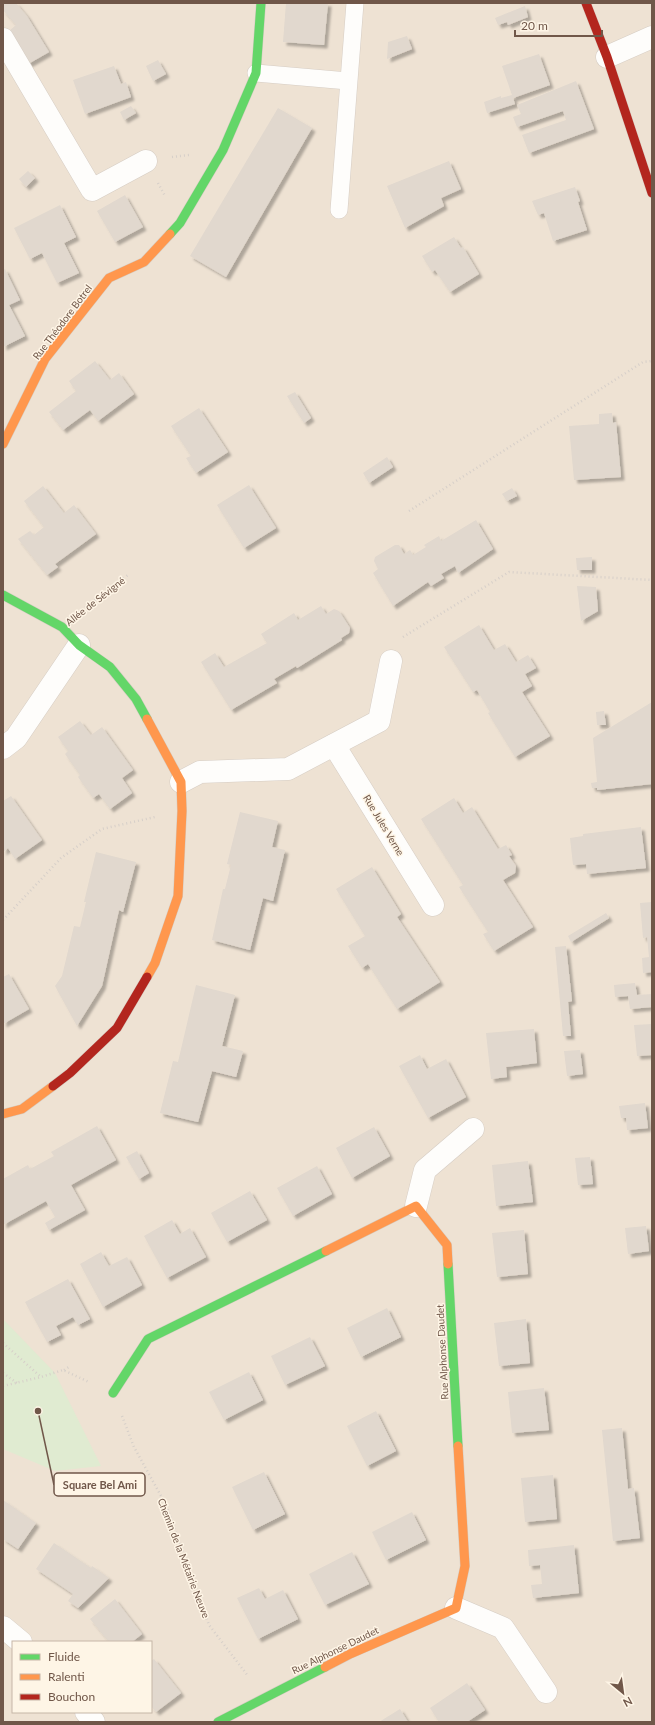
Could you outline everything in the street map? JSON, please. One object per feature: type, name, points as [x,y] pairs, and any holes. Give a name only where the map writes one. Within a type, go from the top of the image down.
[{"type":"street","points":[[180,223],[223,150],[256,73],[261,3]]},
{"type":"street","points":[[586,3],[607,56],[652,194]]},
{"type":"street","points":[[607,56],[652,37]]},
{"type":"street","points":[[3,39],[92,190],[146,161]]},
{"type":"street","name":"Rue Théodore Botrel","points":[[3,444],[45,359],[109,278],[144,262],[180,223]]},
{"type":"street","points":[[3,595],[62,626],[79,645],[110,668],[136,699],[182,782],[178,896],[155,963],[117,1028],[70,1073],[22,1109],[3,1114]]},
{"type":"street","points":[[3,748],[16,738],[79,645]]},
{"type":"street","points":[[182,782],[200,772],[288,769],[379,721],[391,661]]},
{"type":"street","name":"Rue Jules Verne","points":[[334,745],[432,905]]},
{"type":"street","points":[[113,1393],[148,1339],[416,1206],[424,1170],[473,1129]]},
{"type":"street","name":"Rue Alphonse Daudet","points":[[218,1722],[263,1697],[350,1654],[456,1608],[465,1566],[447,1245],[416,1206]]},
{"type":"street","points":[[456,1608],[503,1628],[546,1692]]},
{"type":"street","points":[[3,1627],[20,1641]]},
{"type":"street","points":[[87,1713],[94,1722]]},
{"type":"lane","points":[[339,210],[355,3]]},
{"type":"lane","points":[[256,73],[348,81]]},
{"type":"path","points":[[180,223],[146,161],[223,150]]},
{"type":"path","points":[[409,511],[643,362],[652,361]]},
{"type":"path","points":[[391,661],[401,639],[509,572],[652,580]]},
{"type":"path","name":"Allée de Sévigné","points":[[62,626],[128,575]]},
{"type":"path","points":[[3,920],[61,858],[102,829],[182,811]]},
{"type":"path","points":[[3,1344],[41,1377]]},
{"type":"path","points":[[3,1386],[41,1377],[69,1367]]},
{"type":"path","points":[[63,1370],[113,1393]]},
{"type":"path","points":[[3,1373],[17,1383]]},
{"type":"path","name":"Chemin de la Métairie Neuve","points":[[113,1393],[134,1447],[166,1505],[209,1625],[263,1697]]},
{"type":"shaded area","points":[[3,3],[652,3],[652,1722],[3,1722]]},
{"type":"green space","points":[[3,1319],[55,1373],[101,1466],[55,1471],[3,1449]]},
{"type":"building","points":[[4,3],[16,3],[27,16],[49,52],[28,64],[9,31],[16,25],[3,10]]},
{"type":"building","points":[[286,3],[328,3],[324,45],[283,42]]},
{"type":"building","points":[[525,6],[528,17],[508,25],[507,22],[498,25],[495,18]]},
{"type":"building","points":[[407,36],[412,49],[387,59],[388,42]]},
{"type":"building","points":[[539,54],[550,85],[513,98],[515,104],[487,113],[484,102],[501,96],[501,98],[512,95],[502,66]]},
{"type":"building","points":[[158,60],[166,74],[153,81],[146,66]]},
{"type":"building","points":[[114,66],[121,84],[126,82],[131,97],[85,114],[73,80]]},
{"type":"building","points":[[576,81],[594,129],[529,153],[522,135],[566,120],[563,111],[517,127],[513,117],[521,114],[517,105]]},
{"type":"building","points":[[131,106],[136,113],[124,120],[120,112]]},
{"type":"building","points":[[278,108],[312,128],[226,277],[190,256]]},
{"type":"building","points":[[449,161],[461,189],[441,198],[444,206],[405,228],[387,186]]},
{"type":"building","points":[[28,171],[35,178],[26,187],[19,179]]},
{"type":"building","points":[[575,187],[587,230],[553,241],[544,213],[538,215],[532,201]]},
{"type":"building","points":[[125,195],[143,227],[115,242],[97,211]]},
{"type":"building","points":[[60,205],[76,237],[64,243],[79,273],[57,283],[42,253],[30,259],[14,228]]},
{"type":"building","points":[[454,237],[461,248],[463,247],[479,274],[450,292],[435,270],[432,272],[422,256]]},
{"type":"building","points":[[5,269],[20,300],[9,305],[25,336],[3,347],[3,270]]},
{"type":"building","points":[[95,361],[110,380],[119,373],[134,394],[98,421],[90,410],[63,430],[49,412],[76,391],[69,381]]},
{"type":"building","points":[[295,392],[311,418],[304,423],[287,396]]},
{"type":"building","points":[[199,408],[228,452],[196,473],[186,458],[191,456],[171,426]]},
{"type":"building","points":[[612,413],[613,423],[616,422],[621,477],[574,480],[569,426],[599,424],[599,414]]},
{"type":"building","points":[[387,457],[393,467],[369,483],[363,473]]},
{"type":"building","points":[[249,485],[276,528],[244,548],[217,505]]},
{"type":"building","points":[[43,486],[64,513],[74,505],[96,534],[55,564],[58,567],[47,575],[18,539],[30,531],[34,535],[44,527],[24,501]]},
{"type":"building","points":[[512,488],[517,496],[507,501],[502,494]]},
{"type":"building","points":[[476,520],[493,549],[458,573],[455,566],[441,574],[444,578],[431,586],[428,582],[393,606],[373,573],[378,569],[374,561],[375,557],[395,545],[399,545],[404,554],[410,550],[413,555],[426,547],[424,545],[439,536],[441,541]]},
{"type":"building","points":[[592,557],[592,570],[577,570],[576,558]]},
{"type":"building","points":[[577,586],[596,587],[598,611],[581,621]]},
{"type":"building","points":[[321,606],[326,614],[334,609],[339,611],[350,628],[349,633],[341,638],[342,640],[297,668],[296,666],[274,679],[277,683],[231,710],[201,662],[215,653],[224,667],[267,643],[261,634],[294,613],[298,620]]},
{"type":"building","points":[[479,625],[494,650],[505,644],[516,662],[528,655],[536,668],[525,674],[532,686],[522,692],[550,736],[515,757],[488,713],[490,712],[477,690],[473,692],[444,647]]},
{"type":"building","points":[[652,702],[652,784],[597,790],[597,788],[592,788],[591,783],[597,782],[593,738]]},
{"type":"building","points":[[604,711],[606,725],[597,725],[596,712]]},
{"type":"building","points":[[80,721],[91,735],[102,727],[133,770],[122,778],[132,793],[110,809],[99,794],[93,798],[78,777],[80,775],[65,754],[68,751],[58,737]]},
{"type":"building","points":[[11,796],[42,840],[15,859],[8,848],[3,852],[3,801]]},
{"type":"building","points":[[454,798],[463,813],[472,807],[498,849],[506,845],[512,855],[509,856],[516,866],[515,873],[503,880],[533,927],[494,951],[483,934],[488,932],[459,887],[463,885],[421,819]]},
{"type":"building","points":[[240,812],[278,821],[272,847],[285,850],[273,901],[263,898],[250,950],[212,940],[223,889],[225,889],[231,865],[227,864]]},
{"type":"building","points":[[641,827],[646,868],[587,874],[586,864],[573,865],[570,838],[583,836],[583,834]]},
{"type":"building","points":[[96,852],[136,862],[123,912],[119,910],[102,986],[77,1026],[55,986],[62,976],[74,926],[80,927],[86,902],[84,902]]},
{"type":"building","points":[[372,867],[401,914],[397,917],[440,982],[397,1009],[368,964],[362,968],[348,946],[365,936],[336,889]]},
{"type":"building","points":[[652,902],[652,972],[643,973],[642,958],[649,957],[647,937],[643,938],[640,903]]},
{"type":"building","points":[[606,913],[609,918],[571,942],[568,936]]},
{"type":"building","points":[[566,946],[572,1001],[568,1002],[571,1036],[563,1036],[555,947]]},
{"type":"building","points":[[9,974],[29,1009],[3,1024],[3,977]]},
{"type":"building","points":[[635,983],[637,995],[652,994],[652,1007],[630,1009],[628,996],[615,997],[614,985]]},
{"type":"building","points":[[196,985],[235,995],[222,1046],[243,1051],[236,1077],[212,1071],[198,1122],[160,1113],[173,1061],[178,1062]]},
{"type":"building","points":[[652,1024],[652,1055],[637,1056],[634,1025]]},
{"type":"building","points":[[534,1029],[537,1063],[506,1067],[507,1077],[491,1079],[486,1033]]},
{"type":"building","points":[[580,1050],[583,1074],[567,1076],[564,1051]]},
{"type":"building","points":[[420,1055],[427,1069],[446,1059],[466,1097],[428,1118],[399,1066]]},
{"type":"building","points":[[645,1103],[648,1128],[627,1130],[626,1118],[621,1118],[619,1106]]},
{"type":"building","points":[[97,1126],[116,1160],[71,1185],[85,1210],[49,1230],[45,1223],[55,1217],[46,1201],[3,1225],[3,1179],[28,1165],[30,1169],[54,1156],[51,1152]]},
{"type":"building","points":[[374,1127],[390,1156],[352,1178],[336,1148]]},
{"type":"building","points":[[137,1151],[149,1173],[139,1179],[126,1157]]},
{"type":"building","points":[[590,1157],[593,1184],[578,1185],[575,1158]]},
{"type":"building","points":[[528,1161],[533,1202],[496,1206],[492,1165]]},
{"type":"building","points":[[317,1166],[332,1194],[293,1216],[277,1188]]},
{"type":"building","points":[[250,1191],[267,1220],[227,1242],[211,1213]]},
{"type":"building","points":[[172,1220],[180,1234],[190,1228],[206,1257],[167,1278],[144,1236]]},
{"type":"building","points":[[646,1226],[649,1251],[628,1254],[625,1228]]},
{"type":"building","points":[[524,1230],[528,1274],[497,1277],[492,1233]]},
{"type":"building","points":[[101,1252],[109,1266],[127,1257],[142,1285],[103,1307],[80,1264]]},
{"type":"building","points":[[68,1279],[90,1319],[78,1325],[73,1317],[56,1326],[61,1335],[47,1342],[25,1302]]},
{"type":"building","points":[[387,1308],[401,1337],[361,1357],[347,1328]]},
{"type":"building","points":[[526,1319],[530,1363],[499,1366],[494,1323]]},
{"type":"building","points":[[310,1337],[325,1366],[285,1385],[271,1356]]},
{"type":"building","points":[[249,1372],[263,1400],[224,1420],[209,1392]]},
{"type":"building","points":[[544,1388],[549,1430],[512,1433],[508,1392]]},
{"type":"building","points":[[376,1411],[396,1451],[367,1466],[347,1426]]},
{"type":"building","points":[[622,1428],[628,1489],[634,1488],[640,1538],[613,1541],[602,1430]]},
{"type":"building","points":[[264,1472],[285,1514],[253,1530],[232,1487]]},
{"type":"building","points":[[553,1475],[557,1519],[525,1522],[521,1478]]},
{"type":"building","points":[[3,1500],[36,1523],[18,1549],[3,1539]]},
{"type":"building","points":[[412,1512],[426,1540],[386,1560],[372,1532]]},
{"type":"building","points":[[54,1543],[91,1568],[92,1566],[109,1578],[78,1608],[68,1601],[73,1594],[36,1569]]},
{"type":"building","points":[[574,1545],[579,1593],[533,1598],[531,1585],[542,1584],[540,1565],[529,1566],[528,1550]]},
{"type":"building","points":[[352,1552],[369,1584],[325,1605],[309,1574]]},
{"type":"building","points":[[259,1588],[265,1599],[283,1590],[298,1619],[258,1639],[237,1598]]},
{"type":"building","points":[[115,1599],[142,1634],[133,1641],[108,1641],[90,1619]]},
{"type":"building","points":[[154,1659],[181,1693],[156,1712],[152,1707],[152,1660]]},
{"type":"building","points":[[467,1683],[485,1710],[467,1722],[439,1722],[430,1708]]},
{"type":"building","points":[[400,1709],[408,1722],[379,1722]]},
{"type":"traffic: fast","points":[[170,234],[180,223],[223,150],[256,73],[261,3]]},
{"type":"traffic: fast","points":[[3,595],[62,627],[79,645],[110,667],[136,699],[147,719]]},
{"type":"traffic: fast","points":[[113,1393],[148,1339],[326,1251]]},
{"type":"traffic: fast","points":[[448,1264],[458,1446]]},
{"type":"traffic: fast","points":[[218,1722],[325,1667]]},
{"type":"traffic: slow","points":[[3,444],[45,359],[109,278],[144,262],[170,234]]},
{"type":"traffic: slow","points":[[147,719],[181,782],[182,811],[178,896],[155,963],[147,977]]},
{"type":"traffic: slow","points":[[3,1114],[22,1109],[53,1086]]},
{"type":"traffic: slow","points":[[326,1251],[416,1206],[447,1245],[448,1264]]},
{"type":"traffic: slow","points":[[325,1667],[350,1654],[456,1608],[465,1566],[458,1446]]},
{"type":"traffic: jam","points":[[586,3],[607,57],[652,193]]},
{"type":"traffic: jam","points":[[53,1086],[70,1073],[117,1028],[147,977]]},
{"type":"place","name":"Square Bel Ami","points":[[38,1411]]}]
